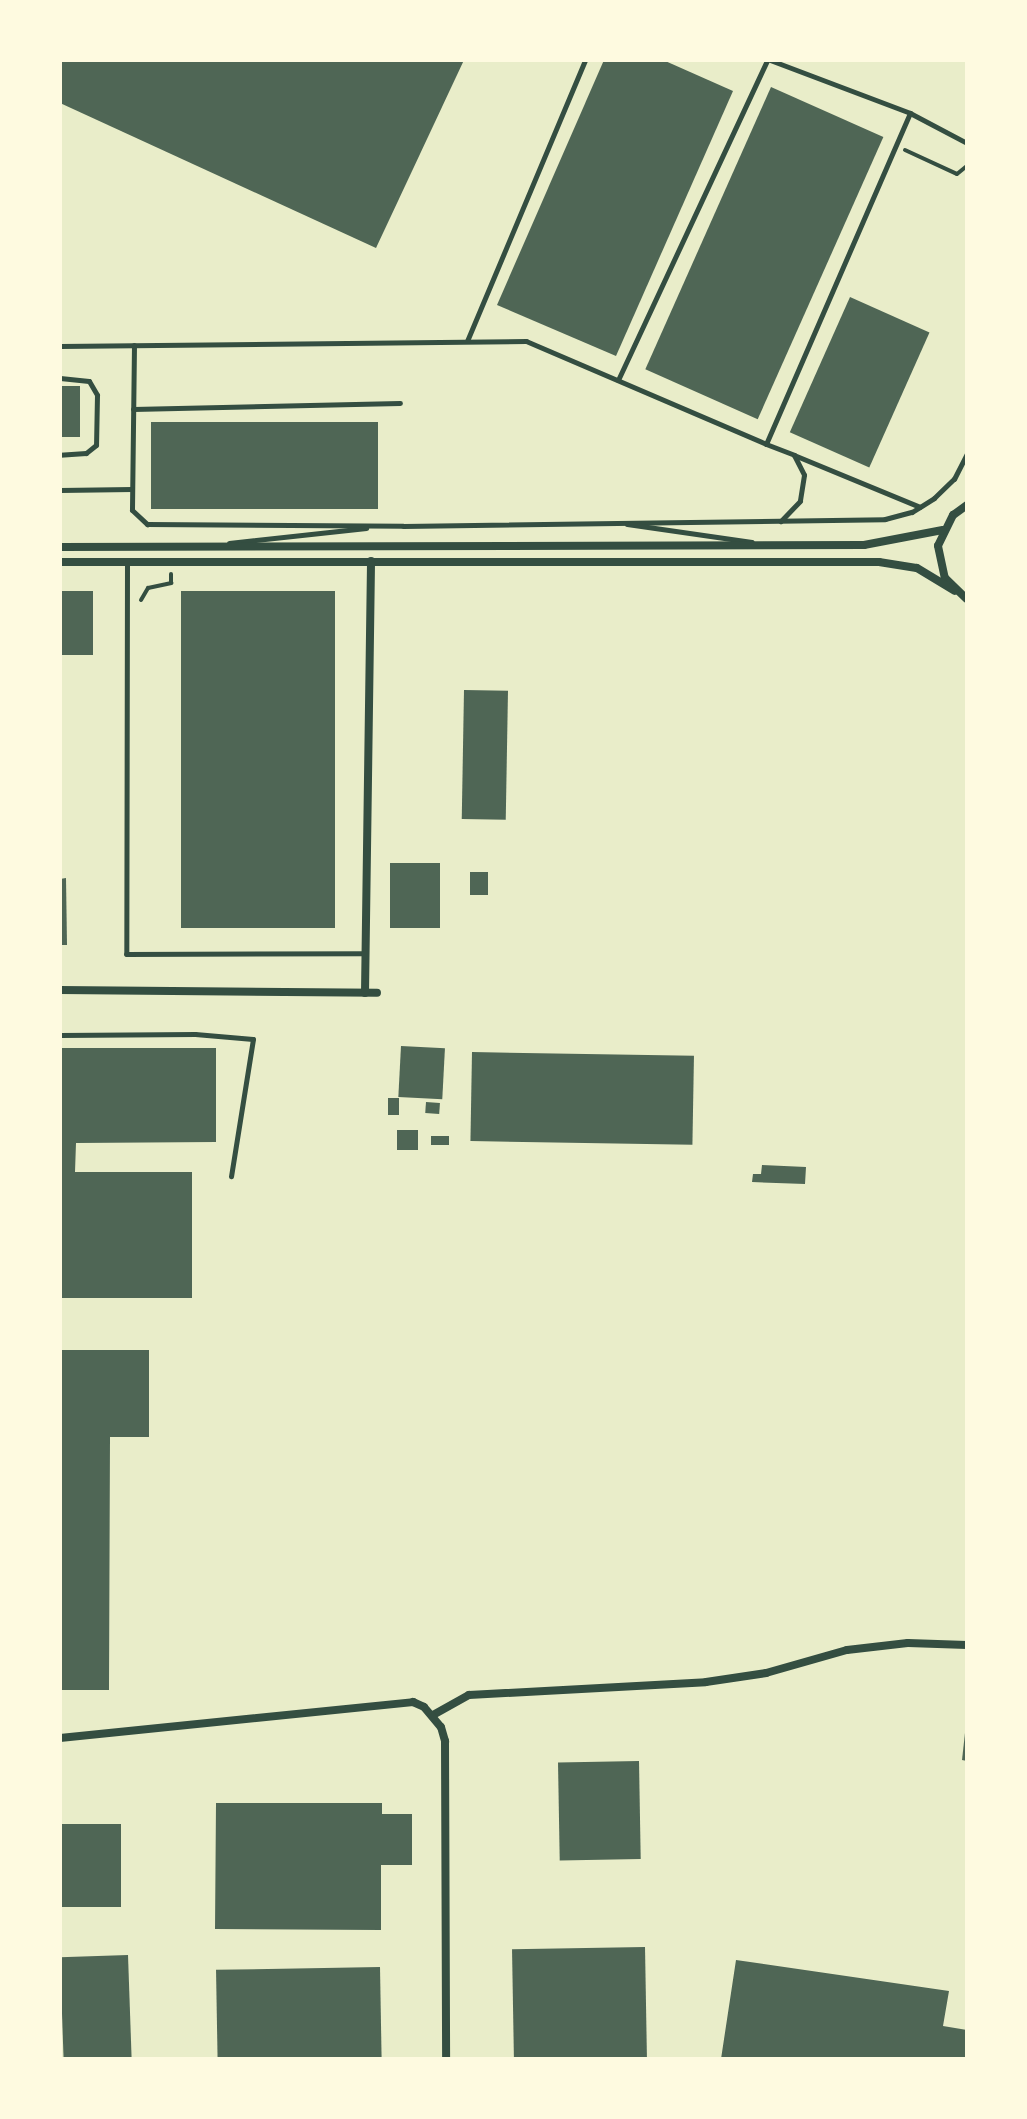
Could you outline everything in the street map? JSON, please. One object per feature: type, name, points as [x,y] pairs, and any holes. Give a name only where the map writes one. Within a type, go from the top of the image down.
[{"type":"street","points":[[955,591],[939,563],[943,530],[953,515],[967,505]]},
{"type":"street","points":[[60,547],[777,546],[874,544],[943,530]]},
{"type":"street","points":[[365,993],[371,561]]},
{"type":"street","points":[[60,562],[894,562],[925,571],[967,599]]},
{"type":"street","points":[[60,990],[377,993]]},
{"type":"street","points":[[433,1715],[469,1695],[706,1682],[766,1673],[847,1650],[908,1643],[967,1645]]},
{"type":"street","points":[[60,1738],[413,1702],[433,1715],[445,1741],[446,2059]]},
{"type":"lane","points":[[467,341],[585,60]]},
{"type":"lane","points":[[618,380],[769,60],[910,113],[967,143]]},
{"type":"lane","points":[[766,444],[910,113]]},
{"type":"lane","points":[[60,346],[526,341],[920,507]]},
{"type":"lane","points":[[134,345],[132,510],[147,524],[391,526],[601,520],[885,519],[920,507],[954,479],[967,453]]},
{"type":"lane","points":[[60,378],[89,381],[97,395],[96,445],[86,453],[60,455]]},
{"type":"lane","points":[[133,409],[400,403]]},
{"type":"lane","points":[[780,521],[796,508],[804,493],[804,475],[794,455]]},
{"type":"lane","points":[[60,490],[132,489]]},
{"type":"lane","points":[[601,520],[777,546]]},
{"type":"lane","points":[[197,547],[391,526]]},
{"type":"lane","points":[[127,562],[126,954],[365,953]]},
{"type":"lane","points":[[60,1035],[195,1034],[253,1039],[231,1176]]},
{"type":"path","points":[[896,146],[957,174],[967,166]]},
{"type":"building","points":[[60,60],[464,60],[376,248],[60,103]]},
{"type":"building","points":[[604,60],[663,60],[733,91],[616,356],[497,305]]},
{"type":"building","points":[[771,87],[883,137],[758,419],[645,369]]},
{"type":"building","points":[[850,297],[929,332],[869,468],[790,432]]},
{"type":"building","points":[[60,386],[80,386],[80,437],[60,437]]},
{"type":"building","points":[[151,422],[378,422],[378,509],[151,509]]},
{"type":"building","points":[[60,591],[93,591],[93,655],[60,655]]},
{"type":"building","points":[[181,591],[335,591],[335,928],[181,928]]},
{"type":"building","points":[[464,690],[508,691],[506,820],[462,819]]},
{"type":"building","points":[[390,863],[440,863],[440,928],[390,928]]},
{"type":"building","points":[[470,872],[488,872],[488,895],[470,895]]},
{"type":"building","points":[[66,878],[67,945],[60,945],[60,879]]},
{"type":"building","points":[[401,1046],[445,1048],[442,1099],[398,1097]]},
{"type":"building","points":[[60,1048],[216,1048],[216,1142],[76,1143],[75,1172],[192,1172],[192,1298],[60,1298]]},
{"type":"building","points":[[472,1052],[694,1056],[692,1145],[470,1141]]},
{"type":"building","points":[[388,1098],[399,1098],[399,1115],[388,1115]]},
{"type":"building","points":[[426,1102],[440,1103],[439,1114],[425,1113]]},
{"type":"building","points":[[397,1130],[418,1130],[418,1150],[397,1150]]},
{"type":"building","points":[[431,1136],[449,1136],[449,1145],[431,1145]]},
{"type":"building","points":[[762,1165],[806,1167],[805,1184],[752,1182],[753,1174],[761,1174]]},
{"type":"building","points":[[60,1350],[149,1350],[149,1437],[110,1437],[109,1690],[60,1690]]},
{"type":"building","points":[[967,1733],[967,1761],[962,1760]]},
{"type":"building","points":[[639,1761],[641,1859],[560,1860],[558,1762]]},
{"type":"building","points":[[216,1803],[382,1803],[382,1814],[412,1814],[412,1865],[381,1865],[381,1930],[215,1929]]},
{"type":"building","points":[[60,1824],[121,1824],[121,1907],[60,1907]]},
{"type":"building","points":[[645,1947],[647,2059],[514,2059],[512,1949]]},
{"type":"building","points":[[128,1955],[132,2059],[64,2059],[60,1957]]},
{"type":"building","points":[[736,1960],[949,1991],[943,2026],[967,2030],[967,2059],[721,2059]]},
{"type":"building","points":[[380,1967],[382,2059],[218,2059],[216,1970]]}]
